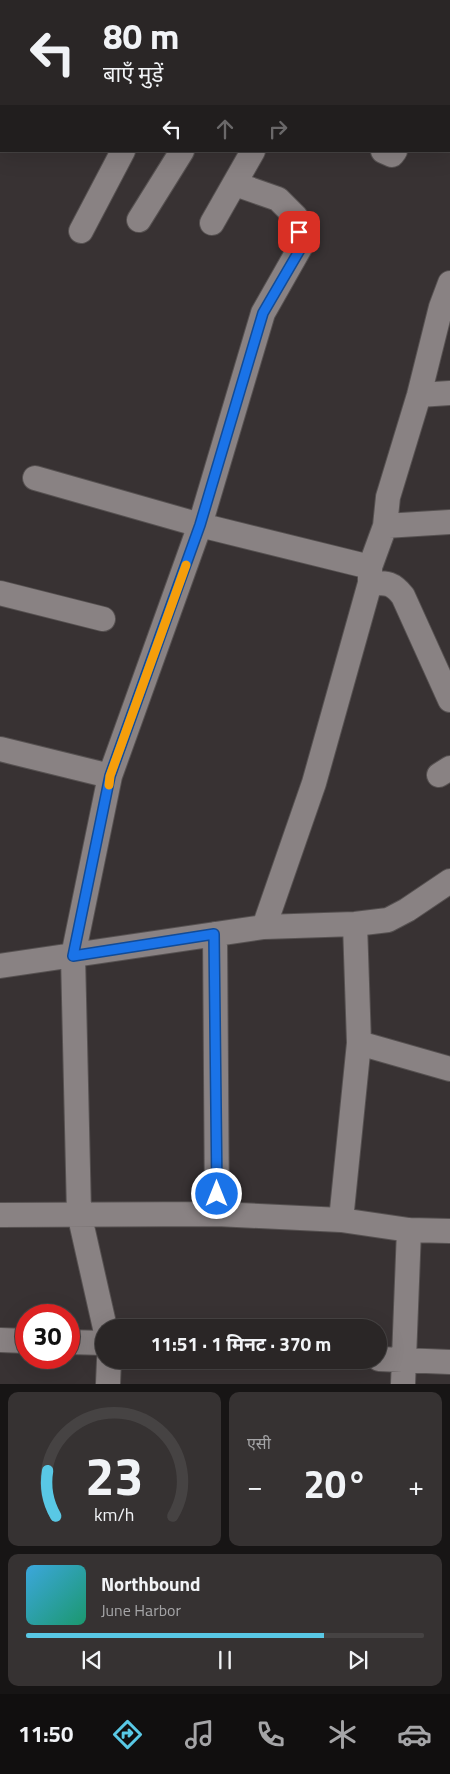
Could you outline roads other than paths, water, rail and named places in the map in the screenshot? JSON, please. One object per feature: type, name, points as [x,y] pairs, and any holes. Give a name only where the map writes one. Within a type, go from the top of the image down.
[{"type":"street","points":[[81,231],[122,152]]},
{"type":"street","points":[[139,220],[181,152]]},
{"type":"street","points":[[212,224],[252,152]]},
{"type":"street","points":[[385,152],[392,156],[394,152]]},
{"type":"street","points":[[103,1319],[78,1214],[73,956],[110,776],[200,525],[263,313],[302,246],[296,217],[278,199],[235,184]]},
{"type":"street","points":[[264,927],[314,783],[385,526],[388,497],[446,307],[450,283]]},
{"type":"street","points":[[419,395],[450,393]]},
{"type":"street","points":[[35,478],[370,575],[396,587],[450,700]]},
{"type":"street","points":[[385,526],[450,522]]},
{"type":"street","points":[[0,593],[103,619]]},
{"type":"street","points":[[1,755],[110,776]]},
{"type":"street","points":[[0,966],[264,927],[354,924],[388,920],[407,910],[450,881]]},
{"type":"street","points":[[341,1220],[360,1043],[354,924]]},
{"type":"street","points":[[214,934],[217,1214]]},
{"type":"street","points":[[360,1043],[450,1069]]},
{"type":"street","points":[[0,1215],[217,1214],[341,1220],[409,1230],[449,1227]]},
{"type":"street","points":[[403,1372],[409,1230]]},
{"type":"street","points":[[0,1340],[15,1341]]},
{"type":"street","points":[[80,1342],[95,1343]]},
{"type":"street","points":[[387,1363],[403,1372],[450,1362]]},
{"type":"street","points":[[108,1384],[109,1369]]}]
